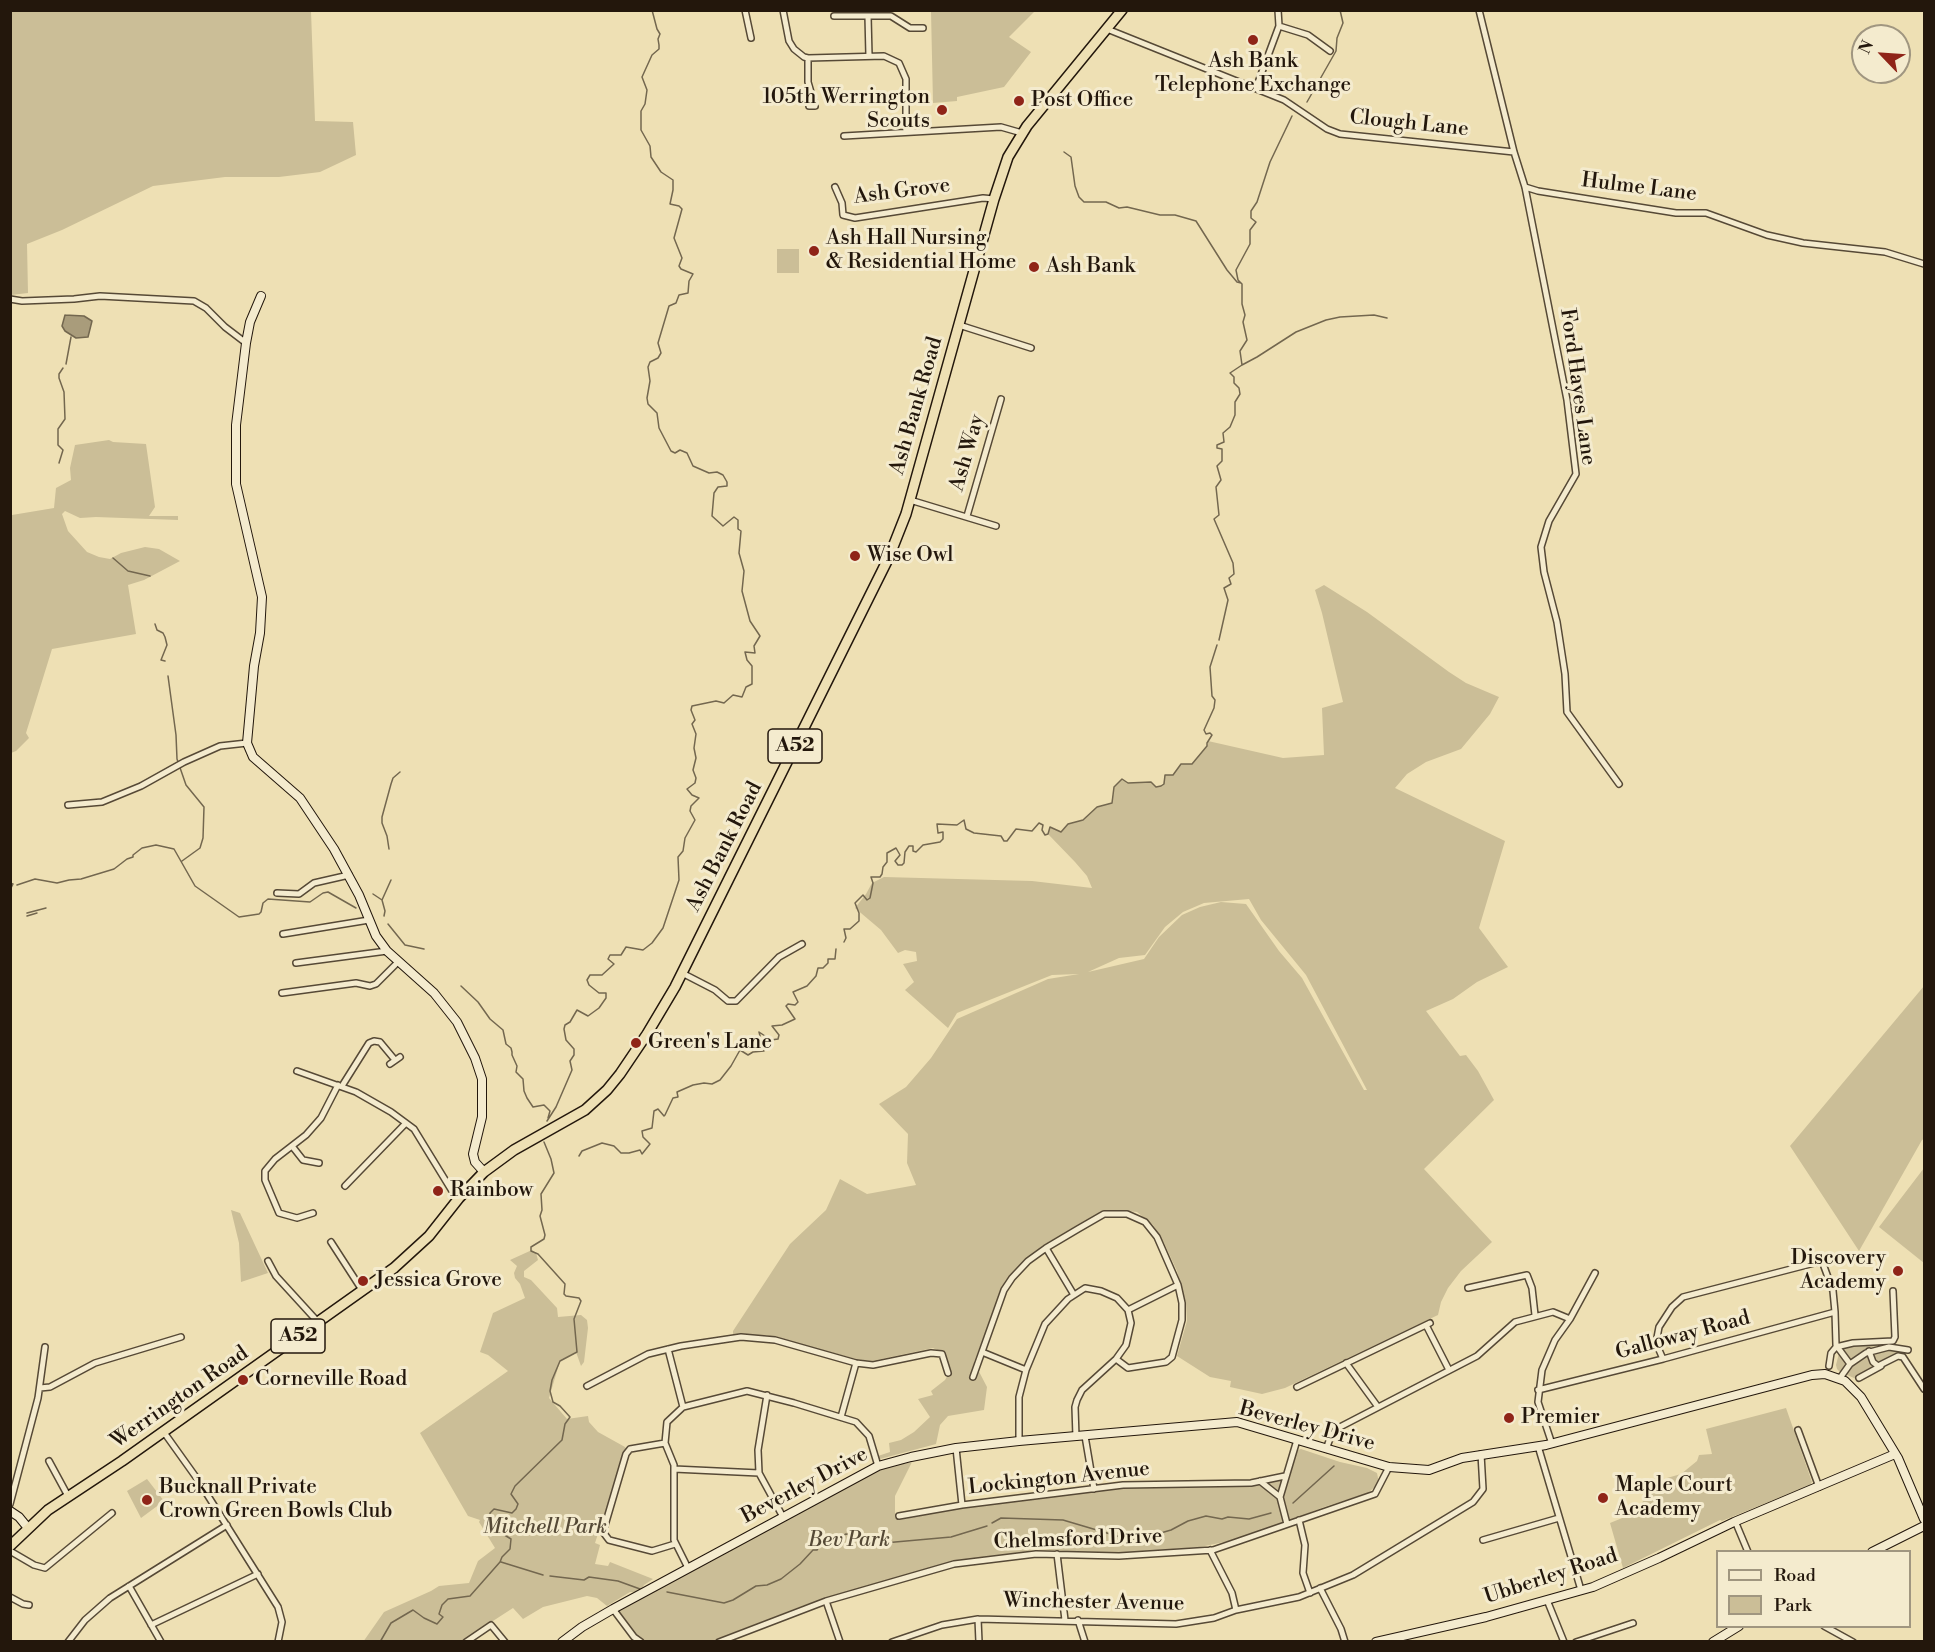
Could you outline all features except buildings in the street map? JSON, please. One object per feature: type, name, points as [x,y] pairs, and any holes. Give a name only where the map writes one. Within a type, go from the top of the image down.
[{"type":"highway","name":"Ash Bank Road","points":[[429,1236],[459,1198],[484,1173],[514,1150],[585,1110],[608,1090],[663,1009],[889,557],[910,500],[1008,157],[1022,133],[1122,10]]},
{"type":"highway","name":"Werrington Road","points":[[11,1545],[28,1528],[68,1496],[394,1268],[429,1236]]},
{"type":"street","points":[[745,10],[751,38]]},
{"type":"street","points":[[783,10],[785,27],[791,45],[801,55],[808,58],[888,57],[896,61],[903,69],[906,79],[906,132]]},
{"type":"street","points":[[1256,88],[1279,26],[1278,10]]},
{"type":"street","points":[[1479,10],[1514,152],[1525,187]]},
{"type":"street","points":[[834,16],[891,16],[910,28],[923,28]]},
{"type":"street","points":[[868,16],[869,56]]},
{"type":"street","points":[[1279,26],[1308,35],[1330,51]]},
{"type":"street","name":"Clough Lane","points":[[1107,29],[1256,88],[1290,104],[1327,129],[1340,134],[1514,152]]},
{"type":"street","points":[[1325,46],[1329,40]]},
{"type":"street","points":[[808,58],[808,82],[815,106],[809,106]]},
{"type":"street","points":[[844,136],[1002,127],[1022,133]]},
{"type":"street","name":"Ash Grove","points":[[835,187],[842,203],[843,215],[855,218],[983,198],[994,200]]},
{"type":"street","name":"Hulme Lane","points":[[1525,187],[1676,213],[1706,213],[1776,237],[1803,243],[1886,252],[1924,264]]},
{"type":"street","name":"Ford Hayes Lane","points":[[1525,187],[1567,400],[1576,474],[1549,521],[1542,547],[1544,572],[1557,622],[1565,674],[1567,712],[1620,784]]},
{"type":"street","points":[[10,299],[53,300],[100,296],[194,301],[206,308],[246,343]]},
{"type":"street","points":[[261,296],[250,322],[236,425],[236,484],[262,597],[247,743],[253,757],[300,798],[349,875],[376,936],[387,951],[422,981],[445,1005],[457,1022],[475,1058],[482,1079],[482,1117],[473,1154],[475,1162],[484,1173]]},
{"type":"street","points":[[959,326],[1031,348]]},
{"type":"street","name":"Ash Way","points":[[968,516],[1001,399]]},
{"type":"street","points":[[910,500],[996,526]]},
{"type":"street","points":[[68,805],[102,802],[141,786],[184,762],[220,746],[247,743]]},
{"type":"street","points":[[277,892],[298,894],[315,883],[349,875]]},
{"type":"street","points":[[283,934],[369,920]]},
{"type":"street","points":[[682,973],[715,990],[728,1001],[736,1001],[779,957],[802,944]]},
{"type":"street","points":[[296,963],[387,951]]},
{"type":"street","points":[[282,993],[356,983],[370,986],[376,984],[398,962]]},
{"type":"street","points":[[313,1213],[297,1218],[279,1213],[265,1180],[265,1171],[275,1159],[306,1136],[321,1118],[369,1043],[380,1042],[395,1060]]},
{"type":"street","points":[[297,1071],[305,1077],[340,1086],[391,1112],[414,1129],[452,1191],[459,1198]]},
{"type":"street","points":[[345,1186],[406,1123]]},
{"type":"street","points":[[292,1146],[303,1160],[315,1163],[312,1170]]},
{"type":"street","points":[[973,1377],[1004,1290],[1012,1278],[1028,1261],[1046,1248],[1104,1214],[1127,1214],[1137,1217],[1151,1228],[1178,1285],[1182,1303],[1182,1320],[1172,1358],[1166,1362],[1128,1368],[1116,1359]]},
{"type":"street","points":[[331,1242],[362,1290]]},
{"type":"street","points":[[1046,1248],[1074,1295]]},
{"type":"street","points":[[268,1261],[276,1276],[318,1322]]},
{"type":"street","points":[[1663,1359],[1656,1343],[1659,1327],[1672,1306],[1683,1297],[1822,1261],[1829,1276],[1835,1312],[1836,1347],[1850,1364]]},
{"type":"street","points":[[1552,1444],[1538,1402],[1542,1370],[1550,1351],[1594,1273]]},
{"type":"street","points":[[1468,1288],[1527,1275],[1532,1288],[1535,1315]]},
{"type":"street","points":[[1128,1310],[1178,1285]]},
{"type":"street","points":[[1019,1441],[1019,1397],[1026,1370],[1045,1324],[1074,1295],[1085,1288],[1101,1291],[1117,1298],[1128,1310],[1131,1323],[1126,1345],[1116,1359],[1082,1390],[1077,1400],[1074,1407],[1076,1437]]},
{"type":"street","points":[[1829,1366],[1836,1347],[1853,1343],[1893,1341],[1895,1337],[1893,1291]]},
{"type":"street","points":[[1326,1449],[1336,1430],[1477,1356],[1515,1322],[1552,1312],[1570,1319]]},
{"type":"street","name":"Galloway Road","points":[[1538,1390],[1835,1312]]},
{"type":"street","points":[[1298,1387],[1428,1324],[1449,1370]]},
{"type":"street","points":[[40,1388],[50,1387],[95,1364],[181,1337]]},
{"type":"street","points":[[587,1386],[648,1354],[741,1337],[775,1340],[856,1363],[873,1365],[931,1353],[942,1354],[948,1373]]},
{"type":"street","points":[[10,1504],[40,1388],[45,1347]]},
{"type":"street","points":[[1908,1350],[1889,1347],[1869,1352],[1850,1364],[1840,1378],[1850,1384],[1861,1397],[1895,1455],[1924,1519]]},
{"type":"street","points":[[668,1349],[683,1407]]},
{"type":"street","points":[[982,1352],[1026,1370]]},
{"type":"street","points":[[1869,1352],[1875,1365],[1881,1366]]},
{"type":"street","points":[[1859,1378],[1898,1356],[1903,1357],[1924,1389]]},
{"type":"street","points":[[841,1417],[856,1363]]},
{"type":"street","points":[[1346,1363],[1378,1407]]},
{"type":"street","name":"Beverley Drive","points":[[562,1641],[612,1609],[878,1466],[911,1457],[956,1448],[1019,1441],[1237,1422],[1389,1467],[1429,1470],[1462,1458],[1552,1444],[1812,1375],[1825,1374],[1840,1378]]},
{"type":"street","points":[[688,1568],[675,1544],[674,1469],[665,1443],[667,1422],[683,1407],[747,1390],[841,1417],[856,1422],[869,1436],[878,1466]]},
{"type":"street","points":[[767,1395],[758,1450],[759,1473],[783,1517]]},
{"type":"street","points":[[1798,1430],[1819,1487]]},
{"type":"street","points":[[164,1431],[227,1524],[281,1615],[282,1625],[278,1641]]},
{"type":"street","points":[[1085,1436],[1094,1488]]},
{"type":"street","points":[[1287,1524],[1280,1497],[1297,1440]]},
{"type":"street","points":[[665,1443],[630,1449],[626,1454],[603,1532],[609,1540],[652,1551],[675,1544]]},
{"type":"street","points":[[1539,1446],[1581,1590]]},
{"type":"street","points":[[956,1448],[962,1506]]},
{"type":"street","name":"Winchester Avenue","points":[[892,1641],[942,1625],[978,1619],[1176,1624],[1214,1618],[1236,1610],[1299,1597],[1353,1575],[1473,1502],[1483,1489],[1481,1455]]},
{"type":"street","name":"Ubberley Road","points":[[1376,1641],[1486,1617],[1581,1590],[1659,1558],[1735,1521],[1895,1455]]},
{"type":"street","points":[[49,1461],[68,1496]]},
{"type":"street","name":"Chelmsford Drive","points":[[719,1641],[826,1601],[954,1564],[1003,1557],[1057,1554],[1119,1556],[1210,1550],[1375,1494],[1389,1467]]},
{"type":"street","points":[[674,1469],[759,1473]]},
{"type":"street","name":"Lockington Avenue","points":[[899,1516],[1094,1488],[1123,1485],[1251,1483],[1285,1476]]},
{"type":"street","points":[[1260,1481],[1280,1497]]},
{"type":"street","points":[[10,1511],[19,1517],[28,1528]]},
{"type":"street","points":[[11,1545],[34,1566],[45,1568],[112,1513]]},
{"type":"street","points":[[1483,1540],[1559,1518]]},
{"type":"street","points":[[1299,1521],[1305,1545],[1303,1573],[1310,1593]]},
{"type":"street","points":[[1735,1521],[1748,1550]]},
{"type":"street","points":[[68,1641],[93,1612],[129,1586],[227,1524]]},
{"type":"street","points":[[1874,1550],[1924,1526]]},
{"type":"street","points":[[1210,1550],[1232,1593],[1236,1610]]},
{"type":"street","points":[[1057,1554],[1065,1620]]},
{"type":"street","points":[[151,1625],[258,1574]]},
{"type":"street","points":[[129,1586],[160,1641]]},
{"type":"street","points":[[1320,1588],[1345,1641]]},
{"type":"street","points":[[10,1597],[29,1605]]},
{"type":"street","points":[[1547,1600],[1564,1641]]},
{"type":"street","points":[[826,1601],[840,1641]]},
{"type":"street","points":[[612,1609],[634,1637],[641,1641]]},
{"type":"street","points":[[978,1619],[979,1641]]},
{"type":"street","points":[[1078,1620],[1085,1641]]},
{"type":"street","points":[[1576,1641],[1633,1623]]},
{"type":"street","points":[[466,1641],[491,1625],[505,1641]]},
{"type":"street","points":[[1713,1641],[1736,1628]]},
{"type":"street","points":[[1836,1630],[1853,1641]]},
{"type":"green space","points":[[10,11],[311,11],[315,121],[353,122],[356,155],[320,172],[279,177],[225,177],[153,186],[62,230],[27,244],[28,293],[11,295]]},
{"type":"green space","points":[[931,11],[1035,11],[1009,37],[1031,52],[1004,87],[957,97],[957,101],[933,103]]},
{"type":"green space","points":[[777,249],[799,249],[799,273],[777,273]]},
{"type":"green space","points":[[109,440],[146,444],[155,507],[149,516],[178,516],[178,520],[80,518],[65,511],[62,514],[68,531],[87,552],[99,557],[110,559],[121,553],[145,547],[159,549],[180,561],[144,580],[128,585],[136,634],[52,649],[26,733],[29,738],[11,753],[12,515],[54,508],[56,488],[71,480],[70,468],[75,445]]},
{"type":"green space","points":[[1324,585],[1367,612],[1466,683],[1499,697],[1490,714],[1461,749],[1426,762],[1407,774],[1395,788],[1505,841],[1479,928],[1508,967],[1477,982],[1453,999],[1426,1011],[1460,1056],[1466,1055],[1494,1100],[1424,1169],[1492,1242],[1461,1271],[1448,1288],[1438,1315],[1285,1388],[1262,1394],[1230,1387],[1231,1381],[1210,1377],[1177,1356],[1187,1321],[1186,1304],[1177,1271],[1164,1243],[1153,1225],[1137,1212],[1117,1210],[1103,1212],[1042,1246],[1005,1281],[974,1362],[987,1387],[984,1410],[948,1416],[940,1425],[936,1444],[880,1459],[878,1456],[890,1452],[889,1443],[901,1440],[914,1432],[930,1417],[918,1399],[933,1395],[931,1391],[945,1380],[949,1373],[943,1353],[933,1348],[872,1361],[856,1359],[766,1335],[733,1336],[733,1331],[790,1244],[826,1210],[840,1179],[867,1194],[916,1185],[907,1163],[908,1134],[879,1104],[906,1087],[931,1058],[957,1019],[1048,979],[1079,974],[1052,975],[957,1013],[948,1028],[905,990],[914,982],[903,964],[917,961],[916,952],[905,950],[898,953],[881,930],[855,908],[872,883],[884,877],[1032,881],[1092,888],[1087,876],[1048,834],[1050,827],[1061,832],[1068,824],[1083,820],[1097,807],[1112,803],[1114,787],[1122,779],[1128,783],[1151,782],[1156,787],[1161,786],[1165,775],[1173,775],[1181,764],[1192,764],[1207,747],[1208,741],[1283,758],[1324,755],[1322,708],[1343,702],[1315,590]],"holes":[[[1249,899],[1261,920],[1306,975],[1367,1090],[1364,1090],[1302,978],[1279,951],[1246,904],[1221,902],[1200,907],[1182,915],[1159,937],[1144,959],[1088,972],[1119,958],[1145,955],[1165,927],[1183,912],[1204,903]]]},
{"type":"green space","points":[[1924,986],[1924,1139],[1859,1251],[1790,1146]]},
{"type":"green space","points":[[1924,1168],[1924,1263],[1879,1227]]},
{"type":"green space","points":[[231,1210],[240,1213],[268,1273],[241,1282],[239,1243]]},
{"type":"green space","name":"Mitchell Park","points":[[532,1250],[536,1253],[538,1260],[524,1271],[524,1277],[531,1280],[557,1308],[558,1317],[581,1315],[587,1320],[588,1328],[584,1362],[581,1366],[576,1352],[560,1361],[549,1398],[567,1419],[588,1416],[589,1422],[598,1432],[626,1449],[595,1543],[600,1545],[595,1564],[608,1566],[610,1562],[653,1579],[644,1585],[640,1592],[630,1592],[607,1606],[597,1598],[587,1596],[543,1607],[523,1619],[513,1608],[462,1641],[363,1642],[384,1612],[439,1586],[469,1583],[478,1561],[495,1548],[479,1522],[480,1520],[468,1516],[420,1433],[508,1371],[488,1355],[480,1352],[493,1313],[525,1298],[515,1278],[514,1273],[517,1266],[510,1260]]},
{"type":"green space","points":[[1891,1342],[1897,1346],[1896,1354],[1854,1378],[1837,1369],[1839,1353],[1844,1347]]},
{"type":"green space","points":[[1786,1408],[1812,1482],[1810,1485],[1720,1520],[1623,1568],[1610,1523],[1632,1514],[1651,1492],[1662,1488],[1667,1478],[1681,1474],[1697,1461],[1699,1455],[1712,1454],[1706,1429]]},
{"type":"green space","name":"Bev Park","points":[[1301,1449],[1367,1468],[1377,1473],[1379,1483],[1368,1493],[1276,1526],[1229,1541],[1200,1547],[1107,1554],[1035,1549],[1021,1553],[957,1560],[802,1606],[712,1641],[647,1641],[634,1634],[619,1611],[880,1469],[912,1462],[895,1496],[895,1517],[898,1520],[968,1507],[1135,1486],[1259,1485],[1287,1478],[1295,1451]]},
{"type":"green space","name":"Bucknall Private Crown Green Bowls Club","points":[[147,1479],[164,1501],[141,1518],[127,1491]]},
{"type":"shaded area","points":[[65,315],[84,316],[92,321],[88,337],[76,338],[65,331],[62,326]]},
{"type":"waterway","points":[[547,1121],[556,1107],[572,1070],[570,1061],[574,1055],[574,1049],[566,1040],[565,1025],[570,1022],[577,1010],[588,1016],[599,1008],[606,998],[606,993],[599,993],[589,985],[587,980],[590,975],[602,975],[614,964],[608,959],[610,955],[621,955],[626,947],[643,950],[652,943],[663,928],[679,880],[678,857],[683,851],[685,838],[695,820],[690,811],[691,806],[699,798],[687,789],[695,783],[696,778],[693,770],[696,758],[694,748],[696,734],[692,724],[695,720],[691,710],[692,706],[716,701],[724,703],[733,695],[742,697],[746,687],[752,684],[752,666],[745,652],[755,653],[754,646],[760,636],[750,621],[742,591],[744,571],[739,553],[741,531],[738,529],[738,520],[734,517],[723,526],[712,516],[714,493],[718,487],[727,486],[727,482],[723,475],[717,472],[709,473],[693,466],[687,453],[680,450],[675,453],[671,451],[659,428],[657,413],[648,404],[650,381],[648,367],[650,362],[658,358],[661,353],[658,343],[669,306],[676,303],[679,295],[688,293],[689,281],[693,274],[679,266],[682,258],[674,238],[682,209],[670,204],[673,180],[661,172],[651,157],[650,146],[641,130],[641,111],[645,104],[647,90],[642,77],[652,55],[659,49],[660,34],[652,10]]},
{"type":"waterway","points":[[1307,102],[1336,51],[1337,38],[1343,23],[1340,10]]},
{"type":"waterway","points":[[1219,640],[1228,600],[1224,588],[1231,584],[1229,578],[1234,574],[1233,563],[1214,519],[1219,515],[1216,487],[1221,480],[1217,466],[1222,461],[1222,449],[1217,448],[1217,445],[1224,442],[1223,433],[1230,427],[1235,415],[1235,402],[1240,394],[1239,388],[1234,383],[1234,377],[1230,373],[1242,365],[1240,351],[1247,340],[1243,322],[1245,315],[1242,304],[1242,284],[1238,280],[1236,270],[1250,244],[1250,230],[1256,222],[1251,218],[1251,211],[1257,202],[1270,162],[1292,116]]},
{"type":"waterway","points":[[1064,152],[1071,157],[1075,186],[1079,197],[1084,202],[1106,202],[1119,208],[1127,207],[1160,215],[1175,215],[1196,221],[1227,270],[1237,282],[1241,283]]},
{"type":"waterway","points":[[1242,365],[1296,332],[1326,320],[1374,315],[1387,318]]},
{"type":"waterway","points":[[66,364],[71,337]]},
{"type":"waterway","points":[[59,463],[63,450],[58,445],[58,429],[65,419],[64,392],[59,378],[63,368]]},
{"type":"waterway","points":[[113,558],[128,571],[150,576]]},
{"type":"waterway","points":[[155,624],[157,630],[165,637],[167,645],[161,660],[165,661]]},
{"type":"waterway","points":[[844,942],[846,938],[844,929],[850,929],[859,921],[855,903],[863,895],[867,900],[870,898],[873,883],[871,877],[880,877],[887,862],[887,853],[896,848],[900,855],[895,861],[898,865],[902,865],[909,846],[913,846],[913,851],[916,852],[923,845],[940,842],[943,839],[943,832],[938,833],[937,824],[957,825],[964,820],[966,829],[974,833],[1001,836],[1004,841],[1007,841],[1016,829],[1032,831],[1039,823],[1043,825],[1042,830],[1045,835],[1048,834],[1050,827],[1061,832],[1068,824],[1083,820],[1097,807],[1112,803],[1114,787],[1122,779],[1128,783],[1151,782],[1156,787],[1161,786],[1164,784],[1165,775],[1173,775],[1181,764],[1192,764],[1207,746],[1212,735],[1206,734],[1204,730],[1214,708],[1210,667],[1217,645]]},
{"type":"waterway","points":[[168,676],[177,759],[186,785],[204,807],[203,838],[200,848],[182,861]]},
{"type":"waterway","points":[[389,849],[382,817],[393,778],[400,772]]},
{"type":"waterway","points":[[17,885],[35,879],[57,883],[81,879],[114,869],[133,857],[142,848],[156,845],[174,849],[195,886],[239,917],[259,914],[263,903],[268,899],[310,902],[328,892],[356,908]]},
{"type":"waterway","points":[[382,900],[391,880]]},
{"type":"waterway","points":[[10,883],[13,884],[11,888]]},
{"type":"waterway","points":[[373,894],[382,900],[384,916]]},
{"type":"waterway","points":[[27,913],[46,908]]},
{"type":"waterway","points":[[27,916],[37,913]]},
{"type":"waterway","points":[[388,924],[405,945],[424,949]]},
{"type":"waterway","points":[[579,1156],[582,1151],[602,1143],[614,1146],[621,1153],[640,1150],[642,1154],[650,1144],[643,1137],[642,1131],[652,1128],[654,1111],[658,1109],[664,1116],[673,1098],[678,1097],[677,1092],[693,1085],[712,1084],[720,1080],[740,1050],[748,1055],[764,1051],[759,1032],[771,1040],[778,1039],[779,1035],[772,1026],[782,1025],[795,1019],[786,1006],[795,1005],[798,1002],[793,992],[807,986],[816,976],[818,968],[823,968],[828,963],[828,959],[835,959],[836,949]]},
{"type":"waterway","points":[[461,986],[478,1002],[490,1019],[503,1030],[506,1044],[511,1048],[517,1066],[516,1072],[523,1079],[527,1098],[533,1107],[544,1105],[550,1111],[548,1118]]},
{"type":"waterway","points":[[380,1642],[391,1623],[413,1610],[437,1624],[443,1617],[439,1614],[442,1605],[448,1599],[470,1596],[500,1562],[510,1549],[511,1539],[493,1528],[490,1513],[494,1509],[512,1513],[516,1509],[518,1504],[511,1494],[515,1486],[562,1440],[565,1424],[570,1417],[553,1402],[550,1391],[560,1361],[577,1352],[574,1319],[581,1301],[579,1298],[566,1296],[564,1294],[565,1284],[538,1254],[531,1251],[531,1247],[544,1239],[540,1216],[541,1194],[554,1173],[544,1142]]},
{"type":"waterway","points":[[1293,1503],[1334,1466]]},
{"type":"waterway","points":[[1133,1539],[1171,1530],[1188,1521],[1206,1516],[1222,1519],[1228,1517],[1249,1519],[1271,1513]]},
{"type":"waterway","points":[[992,1523],[1001,1518],[1063,1520],[1127,1539]]},
{"type":"waterway","points":[[667,1592],[724,1603],[756,1586],[767,1585],[781,1579],[813,1550],[817,1550],[824,1538],[840,1537],[846,1534],[884,1543],[951,1537],[987,1526]]},
{"type":"waterway","points":[[501,1562],[543,1575]]},
{"type":"waterway","points":[[550,1576],[584,1580],[589,1577],[618,1581],[640,1589]]},
{"type":"place","name":"Ash Bank Telephone Exchange","points":[[1253,40]]},
{"type":"place","name":"Post Office","points":[[1019,101]]},
{"type":"place","name":"105th Werrington Scouts","points":[[942,110]]},
{"type":"place","name":"Ash Hall Nursing & Residential Home","points":[[814,251]]},
{"type":"place","name":"Ash Bank","points":[[1034,267]]},
{"type":"place","name":"Wise Owl","points":[[855,556]]},
{"type":"place","name":"Green's Lane","points":[[636,1043]]},
{"type":"place","name":"Rainbow","points":[[438,1191]]},
{"type":"place","name":"Discovery Academy","points":[[1898,1271]]},
{"type":"place","name":"Jessica Grove","points":[[363,1281]]},
{"type":"place","name":"Corneville Road","points":[[243,1380]]},
{"type":"place","name":"Premier","points":[[1509,1418]]},
{"type":"place","name":"Maple Court Academy","points":[[1603,1498]]},
{"type":"place","name":"Bucknall Private Crown Green Bowls Club","points":[[147,1500]]}]
